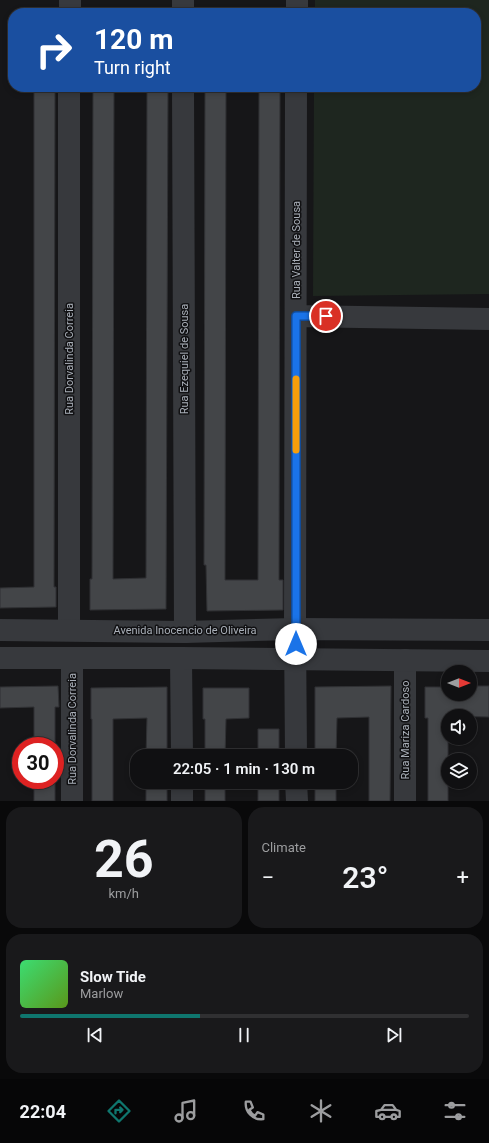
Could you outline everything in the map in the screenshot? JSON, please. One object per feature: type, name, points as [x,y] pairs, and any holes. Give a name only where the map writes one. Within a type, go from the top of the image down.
[{"type":"street","name":"Rua Dorvalinda Correia","points":[[69,92],[69,630]]},
{"type":"street","name":"Rua Ezequiel de Sousa","points":[[183,92],[184,632]]},
{"type":"street","name":"Rua Valter de Sousa","points":[[296,92],[296,749]]},
{"type":"street","points":[[296,316],[489,319]]},
{"type":"street","name":"Avenida Inocencio de Oliveira","points":[[0,630],[184,632],[296,629],[489,630]]},
{"type":"street","points":[[0,658],[489,661]]},
{"type":"street","name":"Rua Dorvalinda Correia","points":[[72,658],[72,801]]},
{"type":"street","points":[[182,658],[182,749]]},
{"type":"street","name":"Rua Mariza Cardoso","points":[[405,660],[405,801]]},
{"type":"street","points":[[182,789],[182,801]]},
{"type":"street","points":[[296,789],[296,801]]},
{"type":"shaded area","points":[[315,0],[489,0],[489,294],[313,296],[314,92],[481,92],[481,8],[315,8]]},
{"type":"building","points":[[34,92],[55,92],[54,587],[56,587],[56,607],[0,608],[0,588],[34,587]]},
{"type":"building","points":[[93,92],[114,92],[113,579],[146,578],[147,92],[168,92],[166,609],[90,610],[90,579],[92,579]]},
{"type":"building","points":[[205,92],[226,92],[225,580],[258,580],[259,92],[280,92],[279,580],[283,580],[283,610],[207,611],[206,565],[204,565]]},
{"type":"building","points":[[58,686],[59,707],[55,707],[55,737],[34,737],[34,707],[0,708],[0,687]]},
{"type":"building","points":[[391,686],[390,801],[369,801],[369,717],[337,718],[336,749],[315,749],[315,687]]},
{"type":"building","points":[[477,686],[489,686],[489,717],[477,717],[477,709],[441,709],[441,745],[448,745],[448,753],[441,753],[441,789],[448,789],[448,801],[428,801],[428,718],[425,718],[425,687],[441,687],[441,701],[477,701]]},
{"type":"building","points":[[167,687],[167,749],[146,749],[147,718],[113,719],[113,801],[92,801],[91,688]]},
{"type":"building","points":[[203,688],[249,688],[249,718],[226,719],[225,749],[205,749],[205,719],[203,719]]},
{"type":"building","points":[[258,729],[279,729],[279,749],[258,749]]},
{"type":"building","points":[[34,789],[55,789],[55,801],[34,801]]},
{"type":"building","points":[[146,789],[167,789],[167,801],[146,801]]},
{"type":"building","points":[[205,789],[225,789],[225,801],[205,801]]},
{"type":"building","points":[[258,789],[279,789],[279,801],[258,801]]},
{"type":"building","points":[[315,789],[336,789],[336,801],[315,801]]},
{"type":"slow traffic","points":[[296,379],[296,450]]},
{"type":"route","points":[[296,644],[296,316],[326,316]]}]
